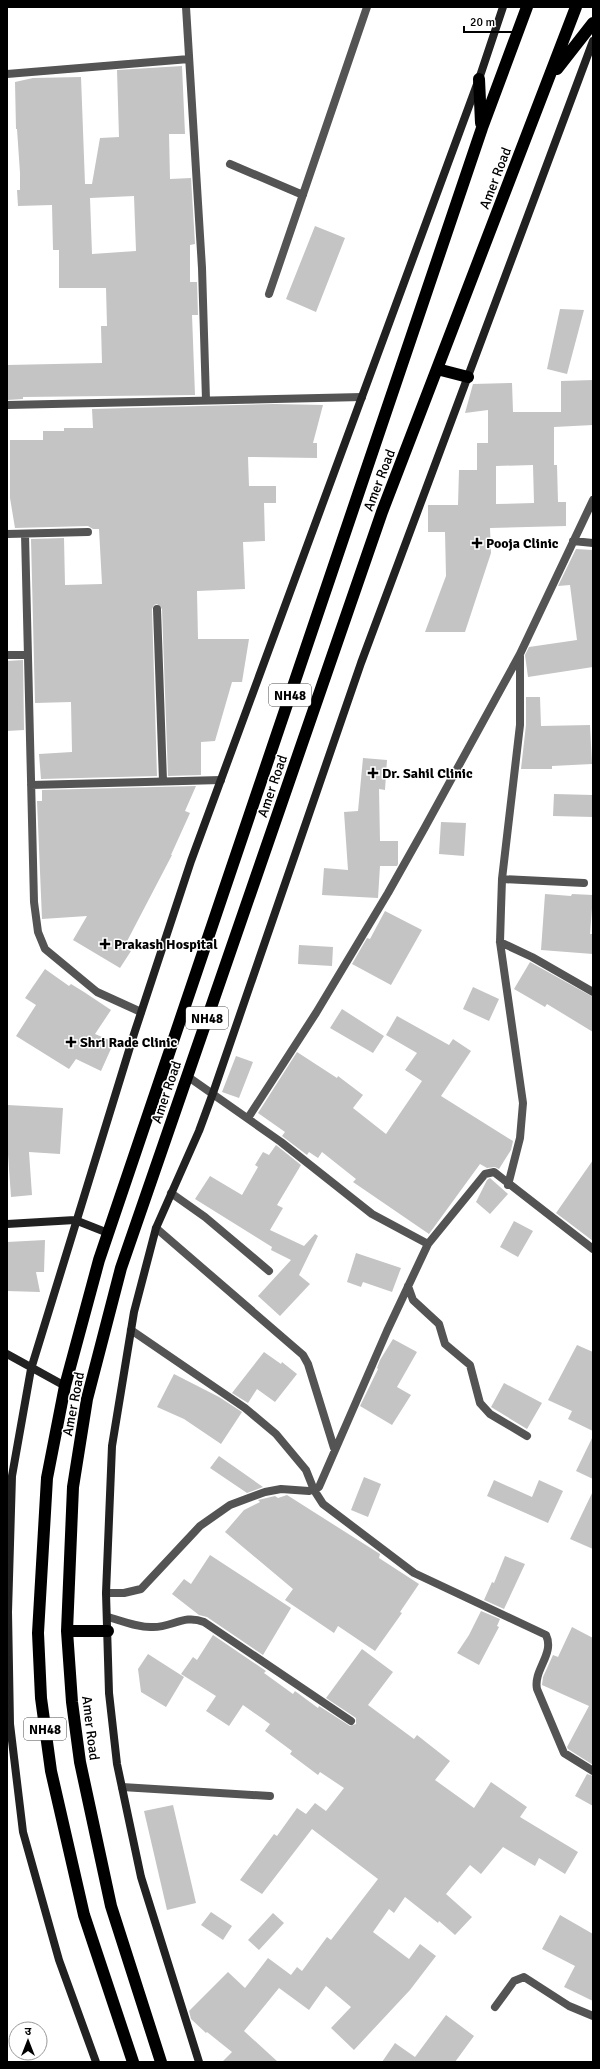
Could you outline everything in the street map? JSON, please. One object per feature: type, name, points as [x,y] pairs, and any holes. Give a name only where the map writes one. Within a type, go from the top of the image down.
[{"type":"highway","name":"Amer Road","points":[[133,2062],[84,1915],[51,1771],[41,1698],[38,1634],[47,1478],[65,1386],[99,1260],[482,128],[527,7]]},
{"type":"highway","name":"Amer Road","points":[[161,2062],[111,1906],[81,1770],[72,1702],[67,1631],[73,1487],[88,1399],[121,1268],[382,512],[576,7]]},
{"type":"highway","points":[[550,78],[593,23]]},
{"type":"highway","points":[[479,78],[482,128]]},
{"type":"highway","points":[[437,369],[468,377]]},
{"type":"highway","points":[[67,1631],[108,1631]]},
{"type":"street","points":[[186,7],[202,268],[206,400]]},
{"type":"street","points":[[269,294],[367,7]]},
{"type":"street","points":[[96,2062],[59,1960],[23,1832],[9,1726],[8,1547],[12,1476],[31,1369],[75,1220],[141,1012],[192,861],[479,78],[503,7]]},
{"type":"street","points":[[200,2062],[141,1877],[117,1764],[109,1692],[108,1617],[106,1592],[112,1446],[131,1330],[156,1228],[213,1093],[361,663],[593,42]]},
{"type":"street","points":[[7,74],[189,59]]},
{"type":"street","points":[[230,164],[303,194]]},
{"type":"street","points":[[7,405],[362,397]]},
{"type":"street","points":[[248,1118],[316,1013],[388,893],[520,654],[593,500]]},
{"type":"street","points":[[7,534],[88,532]]},
{"type":"street","points":[[25,534],[34,902],[38,932],[45,949],[97,992],[141,1012]]},
{"type":"street","points":[[574,541],[593,542]]},
{"type":"street","points":[[157,608],[163,782]]},
{"type":"street","points":[[508,1185],[520,1138],[523,1103],[500,942],[502,879],[520,726],[520,654]]},
{"type":"street","points":[[7,656],[28,655]]},
{"type":"street","points":[[31,785],[221,780]]},
{"type":"street","points":[[502,879],[584,883]]},
{"type":"street","points":[[500,942],[532,957],[593,992]]},
{"type":"street","points":[[187,1076],[248,1118],[372,1214],[428,1244]]},
{"type":"street","points":[[106,1592],[124,1593],[141,1588],[200,1526],[230,1505],[247,1497],[281,1489],[300,1492],[314,1490],[322,1483],[334,1448],[428,1244],[485,1174],[494,1172],[508,1185],[593,1249]]},
{"type":"street","points":[[171,1193],[204,1217],[269,1271]]},
{"type":"street","points":[[7,1224],[75,1220],[108,1233]]},
{"type":"street","points":[[156,1228],[303,1355],[308,1364],[334,1448]]},
{"type":"street","points":[[408,1286],[413,1300],[439,1324],[445,1344],[470,1365],[477,1398],[483,1406],[490,1414],[527,1436]]},
{"type":"street","points":[[131,1330],[245,1408],[276,1434],[306,1470],[314,1490],[323,1504],[414,1572],[546,1635],[548,1640],[548,1648],[535,1681],[537,1690],[566,1756],[593,1771]]},
{"type":"street","points":[[7,1354],[31,1369],[65,1386]]},
{"type":"street","points":[[108,1617],[152,1627],[168,1625],[194,1618],[204,1622],[351,1722]]},
{"type":"street","points":[[122,1787],[270,1796]]},
{"type":"street","points":[[495,2007],[514,1981],[524,1977],[569,2006],[593,2016]]},
{"type":"building","points":[[182,66],[185,134],[169,134],[170,179],[191,178],[195,244],[190,245],[190,282],[197,282],[198,315],[192,315],[195,395],[23,397],[23,399],[7,400],[7,365],[102,363],[101,326],[107,326],[106,288],[59,288],[59,250],[53,250],[52,205],[18,206],[17,190],[20,190],[20,173],[16,129],[15,82],[33,78],[81,77],[85,184],[92,184],[100,138],[119,137],[117,70]],"holes":[[[134,196],[136,251],[92,254],[90,198]]]},
{"type":"building","points":[[315,226],[345,238],[316,312],[286,299]]},
{"type":"building","points":[[560,309],[584,310],[567,374],[547,369]]},
{"type":"building","points":[[593,380],[593,425],[554,427],[554,465],[557,465],[558,502],[566,502],[566,526],[490,528],[491,553],[465,632],[425,632],[446,576],[445,532],[428,532],[428,505],[458,505],[459,470],[477,470],[477,443],[488,443],[488,410],[465,413],[473,384],[512,383],[513,412],[561,412],[561,381]],"holes":[[[533,465],[534,503],[496,504],[496,466]]]},
{"type":"building","points":[[274,404],[323,405],[313,443],[317,443],[317,458],[248,457],[249,486],[276,486],[276,503],[264,503],[265,541],[243,542],[245,589],[197,591],[198,639],[249,639],[242,682],[232,682],[215,741],[201,742],[201,775],[168,776],[162,609],[157,604],[154,605],[152,609],[157,776],[41,779],[39,754],[72,752],[71,702],[35,703],[31,539],[64,538],[65,585],[102,584],[99,529],[93,529],[88,526],[15,528],[10,498],[10,440],[43,440],[43,431],[64,431],[64,428],[93,428],[92,409]]},
{"type":"building","points":[[576,549],[593,550],[593,667],[528,677],[525,655],[529,647],[577,640],[570,585],[558,586]]},
{"type":"building","points":[[23,660],[24,730],[7,731],[7,661]]},
{"type":"building","points":[[526,697],[540,697],[541,726],[590,725],[592,764],[552,766],[552,769],[521,769],[526,725]]},
{"type":"building","points":[[363,758],[387,760],[385,790],[379,789],[380,841],[398,841],[398,864],[397,866],[380,866],[378,898],[322,895],[324,868],[348,870],[344,812],[358,811]]},
{"type":"building","points":[[196,786],[185,811],[190,813],[172,855],[124,947],[131,951],[120,968],[73,940],[87,916],[42,919],[37,801],[42,801],[42,790]]},
{"type":"building","points":[[554,794],[593,795],[593,817],[553,816]]},
{"type":"building","points":[[441,822],[466,823],[464,856],[439,854]]},
{"type":"building","points":[[545,894],[571,896],[572,894],[593,895],[590,934],[593,934],[593,954],[541,950]]},
{"type":"building","points":[[385,911],[422,930],[391,985],[352,964],[367,938],[370,939]]},
{"type":"building","points":[[299,945],[333,947],[332,966],[298,964]]},
{"type":"building","points":[[530,962],[593,997],[593,1032],[547,1004],[545,1007],[514,989]]},
{"type":"building","points":[[45,969],[69,986],[71,984],[111,1010],[95,1034],[114,1042],[101,1071],[76,1059],[69,1069],[16,1036],[36,1005],[25,998]]},
{"type":"building","points":[[473,987],[499,999],[489,1021],[463,1009]]},
{"type":"building","points":[[342,1009],[384,1036],[373,1053],[330,1028]]},
{"type":"building","points":[[397,1016],[449,1045],[453,1039],[471,1051],[441,1096],[513,1141],[511,1150],[499,1169],[495,1167],[487,1168],[480,1164],[429,1234],[353,1182],[356,1179],[322,1152],[318,1158],[309,1152],[307,1155],[282,1136],[285,1132],[258,1113],[297,1052],[337,1078],[338,1076],[363,1095],[353,1108],[386,1134],[422,1081],[405,1070],[417,1053],[386,1035]]},
{"type":"building","points":[[236,1056],[253,1062],[239,1098],[222,1092]]},
{"type":"building","points":[[7,1105],[63,1108],[60,1154],[29,1152],[32,1195],[11,1197],[7,1140]]},
{"type":"building","points":[[276,1145],[301,1165],[277,1205],[283,1208],[270,1230],[304,1246],[315,1234],[318,1236],[299,1275],[310,1284],[280,1316],[258,1296],[291,1260],[271,1250],[272,1247],[195,1199],[210,1176],[242,1195],[258,1167],[255,1165],[263,1152],[269,1155]]},
{"type":"building","points":[[593,1160],[593,1241],[556,1213]]},
{"type":"building","points":[[490,1178],[508,1194],[490,1214],[476,1202],[487,1180]]},
{"type":"building","points":[[514,1221],[533,1231],[518,1257],[500,1247]]},
{"type":"building","points":[[45,1240],[44,1272],[36,1272],[40,1292],[7,1291],[7,1242]]},
{"type":"building","points":[[356,1253],[401,1268],[392,1292],[363,1282],[361,1287],[347,1282]]},
{"type":"building","points":[[393,1339],[417,1352],[397,1387],[411,1395],[392,1425],[360,1406],[378,1369],[380,1360]]},
{"type":"building","points":[[577,1345],[593,1352],[593,1431],[568,1419],[572,1411],[548,1400]]},
{"type":"building","points":[[264,1352],[281,1364],[282,1362],[297,1374],[275,1402],[257,1389],[248,1403],[232,1393]]},
{"type":"building","points":[[174,1374],[219,1397],[242,1412],[221,1444],[184,1419],[157,1407]]},
{"type":"building","points":[[504,1383],[542,1403],[527,1429],[491,1407]]},
{"type":"building","points":[[593,1436],[593,1479],[576,1471]]},
{"type":"building","points":[[219,1456],[263,1487],[247,1493],[210,1468]]},
{"type":"building","points":[[364,1477],[381,1484],[368,1517],[351,1510]]},
{"type":"building","points":[[494,1480],[532,1497],[539,1480],[563,1491],[548,1523],[487,1496]]},
{"type":"building","points":[[593,1491],[593,1549],[570,1539]]},
{"type":"building","points":[[287,1495],[380,1554],[379,1558],[419,1584],[400,1612],[402,1613],[375,1651],[338,1626],[334,1633],[285,1600],[293,1589],[225,1532],[244,1510],[260,1502],[258,1500],[275,1496],[278,1498]]},
{"type":"building","points":[[210,1555],[291,1608],[263,1655],[207,1617],[199,1615],[172,1594],[184,1579],[191,1584]]},
{"type":"building","points":[[505,1556],[525,1564],[504,1609],[484,1600],[492,1582],[494,1583]]},
{"type":"building","points":[[481,1611],[500,1619],[497,1626],[499,1627],[479,1665],[457,1653],[469,1635]]},
{"type":"building","points":[[572,1627],[593,1638],[593,1765],[567,1747],[589,1706],[542,1685],[543,1677],[553,1655],[558,1657]]},
{"type":"building","points":[[213,1635],[266,1671],[264,1673],[293,1694],[295,1691],[318,1708],[319,1706],[350,1726],[356,1724],[356,1718],[326,1698],[362,1649],[393,1672],[368,1705],[414,1739],[417,1735],[450,1761],[435,1780],[474,1808],[491,1782],[527,1807],[520,1817],[578,1852],[565,1874],[539,1858],[535,1866],[503,1847],[481,1874],[470,1865],[446,1894],[472,1917],[455,1935],[439,1921],[438,1923],[405,1897],[394,1913],[389,1909],[373,1932],[409,1959],[420,1944],[436,1956],[410,1990],[354,2050],[331,2028],[351,2007],[326,1986],[309,2010],[279,1988],[244,2031],[278,2062],[222,2062],[232,2052],[207,2032],[206,2033],[191,2019],[189,2011],[228,1972],[245,1988],[268,1958],[291,1975],[297,1967],[302,1971],[327,1937],[331,1940],[378,1879],[312,1829],[262,1894],[240,1880],[274,1834],[277,1836],[297,1808],[306,1814],[315,1803],[326,1811],[344,1788],[320,1772],[318,1775],[290,1754],[292,1751],[265,1731],[270,1724],[243,1705],[229,1726],[206,1711],[216,1696],[181,1674],[193,1657],[197,1660]]},
{"type":"building","points":[[148,1654],[184,1677],[166,1707],[141,1692],[138,1669]]},
{"type":"building","points":[[587,1774],[593,1776],[593,1806],[575,1796]]},
{"type":"building","points":[[173,1805],[196,1903],[167,1910],[144,1811]]},
{"type":"building","points":[[211,1912],[232,1926],[223,1940],[201,1925]]},
{"type":"building","points":[[273,1913],[284,1923],[259,1950],[248,1940]]},
{"type":"building","points":[[560,1915],[593,1934],[593,2001],[564,1987],[575,1966],[542,1949]]},
{"type":"building","points":[[446,2015],[474,2036],[455,2062],[382,2062],[395,2043],[415,2057]]},
{"type":"place","name":"Pooja Clinic","points":[[477,543]]},
{"type":"place","name":"Dr. Sahil Clinic","points":[[373,773]]},
{"type":"place","name":"Prakash Hospital","points":[[105,944]]},
{"type":"place","name":"Shri Rade Clinic","points":[[71,1042]]}]
